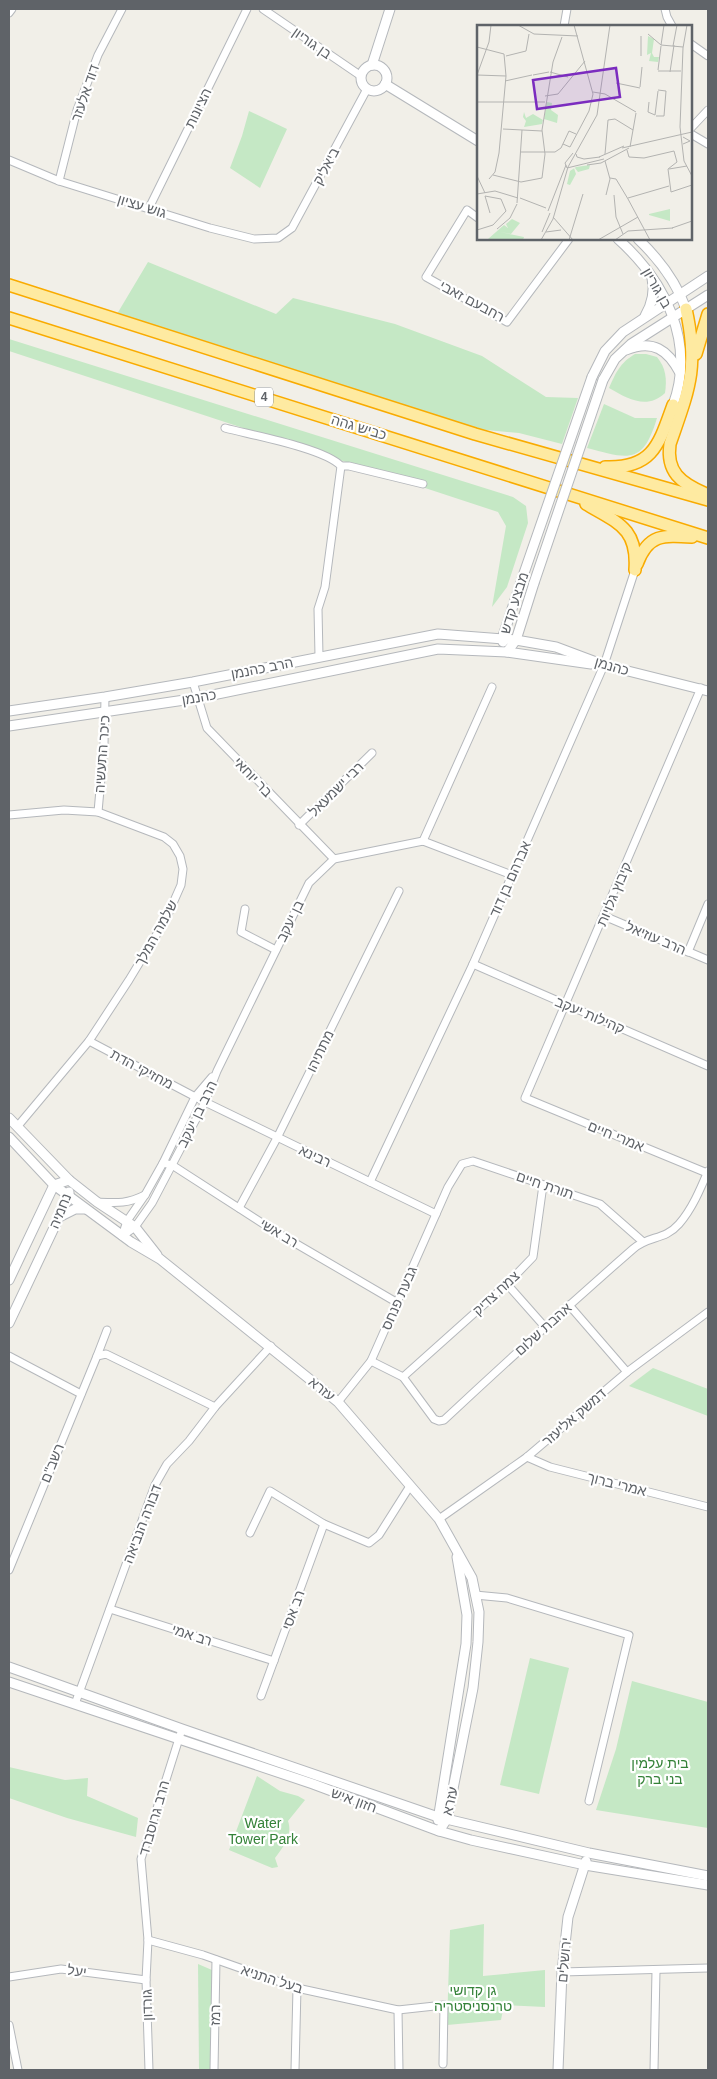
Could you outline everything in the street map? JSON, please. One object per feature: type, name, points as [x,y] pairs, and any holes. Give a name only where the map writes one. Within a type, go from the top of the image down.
[{"type":"highway","name":"כביש גהה","points":[[9,285],[475,434],[708,500]]},
{"type":"highway","points":[[686,309],[692,345],[687,374],[687,396],[670,444],[669,454],[674,473],[692,488],[708,495]]},
{"type":"highway","points":[[687,374],[708,314]]},
{"type":"highway","name":"כביש גהה","points":[[9,318],[568,493],[708,539]]},
{"type":"highway","points":[[588,466],[626,466],[645,459],[659,443],[673,405]]},
{"type":"highway","points":[[568,493],[615,520],[624,528],[633,540],[636,559],[635,570]]},
{"type":"highway","points":[[635,570],[649,542],[656,538],[674,536],[708,539]]},
{"type":"street","points":[[9,14],[12,9]]},
{"type":"street","name":"דוד אלעזר","points":[[59,181],[77,110],[98,55],[122,9]]},
{"type":"street","name":"הציונות","points":[[149,208],[246,9]]},
{"type":"street","name":"בן גוריון","points":[[263,9],[361,76]]},
{"type":"street","points":[[372,65],[390,9]]},
{"type":"street","points":[[564,25],[567,9]]},
{"type":"street","points":[[666,9],[667,17],[671,25]]},
{"type":"street","points":[[692,45],[708,56]]},
{"type":"street","points":[[372,65],[379,66],[386,72],[385,84],[379,90],[367,89],[363,85],[361,76],[364,69],[372,65]]},
{"type":"street","points":[[385,84],[477,140]]},
{"type":"street","name":"ביאליק","points":[[278,238],[292,228],[367,89]]},
{"type":"street","points":[[692,127],[708,110]]},
{"type":"street","points":[[692,135],[708,144]]},
{"type":"street","name":"גוש עציון","points":[[9,160],[59,181],[210,228],[254,239],[278,238]]},
{"type":"street","name":"רחבעם זאבי","points":[[477,217],[467,210],[426,277],[507,322],[568,240]]},
{"type":"street","name":"בן גוריון","points":[[619,240],[650,271],[673,317],[687,374],[673,405]]},
{"type":"street","name":"בן גוריון","points":[[639,240],[656,258],[674,282],[686,309]]},
{"type":"street","points":[[644,318],[654,293],[650,271]]},
{"type":"street","name":"מבצע קדש","points":[[507,652],[502,639],[592,377],[612,342],[667,302],[708,276]]},
{"type":"street","points":[[674,282],[699,282]]},
{"type":"street","name":"מבצע קדש","points":[[507,652],[516,640],[603,380],[621,352],[639,338],[708,294]]},
{"type":"street","points":[[621,352],[639,346],[658,349],[673,359],[687,374]]},
{"type":"street","points":[[225,428],[311,451],[337,462],[341,466],[349,466],[423,484]]},
{"type":"street","points":[[319,656],[318,609],[326,587],[341,466]]},
{"type":"street","name":"אברהם בן דוד","points":[[370,1182],[473,964],[604,665],[635,570]]},
{"type":"street","name":"הרב כהנמן","points":[[9,711],[193,682],[438,634],[516,640]]},
{"type":"street","name":"כהנמן","points":[[516,640],[556,647],[604,665],[705,690]]},
{"type":"street","name":"כהנמן","points":[[9,726],[198,698],[438,649],[507,652]]},
{"type":"street","points":[[507,652],[604,665]]},
{"type":"street","name":"בר יוחאי","points":[[193,682],[207,728],[299,826],[334,859]]},
{"type":"street","points":[[423,841],[492,687]]},
{"type":"street","name":"קיבוץ גלויות","points":[[526,1098],[604,916],[705,690]]},
{"type":"street","name":"כיכר התעשיה","points":[[98,812],[105,697]]},
{"type":"street","name":"רבי ישמעאל","points":[[299,826],[372,753]]},
{"type":"street","name":"שלמה המלך","points":[[9,815],[64,810],[98,812],[164,837],[177,850],[183,869],[181,885],[166,919],[89,1041],[17,1127]]},
{"type":"street","points":[[334,859],[423,841],[512,875]]},
{"type":"street","name":"בן יעקב","points":[[217,1071],[309,883],[334,859]]},
{"type":"street","name":"מתתיהו","points":[[239,1208],[277,1138],[399,891]]},
{"type":"street","points":[[688,952],[708,904]]},
{"type":"street","points":[[244,909],[241,932],[276,950]]},
{"type":"street","name":"הרב עוזיאל","points":[[604,916],[708,960]]},
{"type":"street","name":"קהילות יעקב","points":[[473,964],[708,1066]]},
{"type":"street","name":"מחזיקי הדת","points":[[89,1041],[195,1097]]},
{"type":"street","name":"הרב בן יעקב","points":[[122,1236],[127,1221],[145,1195],[163,1163],[195,1097],[217,1071]]},
{"type":"street","name":"הרב בן יעקב","points":[[122,1236],[135,1228],[152,1203],[205,1102],[217,1071]]},
{"type":"street","name":"רבינא","points":[[195,1097],[436,1214]]},
{"type":"street","name":"אמרי חיים","points":[[526,1098],[708,1172]]},
{"type":"street","name":"עזרא","points":[[9,1118],[69,1180],[135,1228],[160,1259]]},
{"type":"street","name":"עזרא","points":[[9,1137],[54,1185],[122,1236],[160,1259],[271,1346],[338,1402],[439,1519],[472,1578],[479,1612],[473,1688],[448,1819],[439,1831]]},
{"type":"street","name":"תורת חיים","points":[[448,1187],[462,1164],[473,1161],[600,1204],[642,1241]]},
{"type":"street","name":"רב אשי","points":[[163,1163],[172,1165],[239,1208],[396,1302]]},
{"type":"street","name":"אהבת שלום","points":[[371,1361],[403,1377],[434,1419],[444,1420],[642,1241],[665,1236],[678,1225],[694,1204],[708,1172]]},
{"type":"street","name":"נחמיה","points":[[9,1280],[54,1185],[69,1180],[69,1196],[9,1323]]},
{"type":"street","name":"צמח צדיק","points":[[403,1377],[507,1284],[533,1257],[543,1185]]},
{"type":"street","name":"גבעת פנחס","points":[[338,1402],[371,1361],[448,1187]]},
{"type":"street","points":[[97,1202],[119,1204],[131,1202],[145,1195]]},
{"type":"street","points":[[59,1217],[76,1209],[85,1208]]},
{"type":"street","points":[[507,1284],[545,1327]]},
{"type":"street","points":[[569,1305],[627,1372]]},
{"type":"street","name":"דמשק אליעזר","points":[[439,1519],[527,1457],[627,1372],[708,1312]]},
{"type":"street","name":"רשב\"ם","points":[[9,1570],[107,1330]]},
{"type":"street","name":"דבורה הנביאה","points":[[75,1704],[155,1485],[167,1464],[189,1441],[215,1407],[271,1346]]},
{"type":"street","points":[[97,1356],[106,1354],[215,1407]]},
{"type":"street","points":[[9,1356],[81,1394]]},
{"type":"street","name":"אמרי ברוך","points":[[527,1457],[550,1467],[708,1507]]},
{"type":"street","points":[[250,1533],[270,1491],[324,1524],[369,1543],[379,1535],[410,1486]]},
{"type":"street","name":"רב אסי","points":[[260,1696],[324,1524]]},
{"type":"street","name":"עזרא","points":[[439,1831],[438,1817],[466,1644],[467,1615],[455,1546]]},
{"type":"street","points":[[475,1595],[507,1598],[628,1635],[589,1801]]},
{"type":"street","name":"רב אמי","points":[[110,1609],[274,1661]]},
{"type":"street","name":"חזון איש","points":[[9,1668],[448,1819]]},
{"type":"street","name":"חזון איש","points":[[9,1682],[313,1784],[439,1831],[471,1840],[586,1865],[708,1885]]},
{"type":"street","name":"הרב גרוסברד","points":[[148,1940],[141,1859],[182,1729]]},
{"type":"street","points":[[448,1819],[589,1853],[708,1876]]},
{"type":"street","name":"ירושלים","points":[[558,2070],[562,1972],[568,1917],[589,1853]]},
{"type":"street","name":"בעל התניא","points":[[148,1940],[216,1960],[297,1988],[398,2010],[444,2005],[443,2064]]},
{"type":"street","name":"גורדון","points":[[148,1940],[146,1980],[149,2070]]},
{"type":"street","name":"רמז","points":[[214,2070],[216,1960]]},
{"type":"street","points":[[562,1972],[656,1971],[708,1968]]},
{"type":"street","name":"יעל","points":[[9,1977],[61,1969],[146,1980]]},
{"type":"street","points":[[654,2070],[656,1971]]},
{"type":"street","points":[[295,2070],[297,1988]]},
{"type":"street","points":[[398,2010],[399,2070]]},
{"type":"street","points":[[9,2025],[18,2070]]},
{"type":"green space","points":[[249,111],[287,129],[260,188],[230,168]]},
{"type":"green space","points":[[148,262],[276,314],[293,298],[395,324],[482,356],[546,397],[578,398],[562,444],[519,433],[476,429],[117,314]]},
{"type":"green space","points":[[9,339],[513,497],[526,506],[528,523],[507,587],[492,607],[506,526],[498,512],[9,351]]},
{"type":"green space","points":[[635,354],[657,357],[664,370],[666,378],[665,393],[651,401],[644,402],[630,399],[609,388],[619,368]]},
{"type":"green space","points":[[604,404],[635,418],[657,418],[652,433],[640,451],[624,456],[587,448]]},
{"type":"green space","points":[[653,1368],[708,1389],[708,1416],[629,1386]]},
{"type":"green space","points":[[530,1658],[569,1668],[539,1794],[500,1785]]},
{"type":"green space","name":"בית עלמין בני ברק","points":[[632,1681],[708,1702],[708,1828],[596,1810],[616,1749]]},
{"type":"green space","points":[[9,1767],[65,1780],[88,1778],[87,1796],[138,1818],[136,1837],[67,1818],[9,1798]]},
{"type":"green space","name":"Water Tower Park","points":[[257,1776],[280,1791],[305,1800],[288,1821],[288,1836],[275,1858],[278,1867],[272,1868],[229,1850]]},
{"type":"green space","name":"גן קדושי טרנסניסטריה","points":[[484,1924],[483,1976],[545,1970],[545,2007],[504,2005],[501,2020],[447,2025],[450,1930]]},
{"type":"green space","points":[[198,1964],[212,1970],[211,2070],[199,2070]]}]
